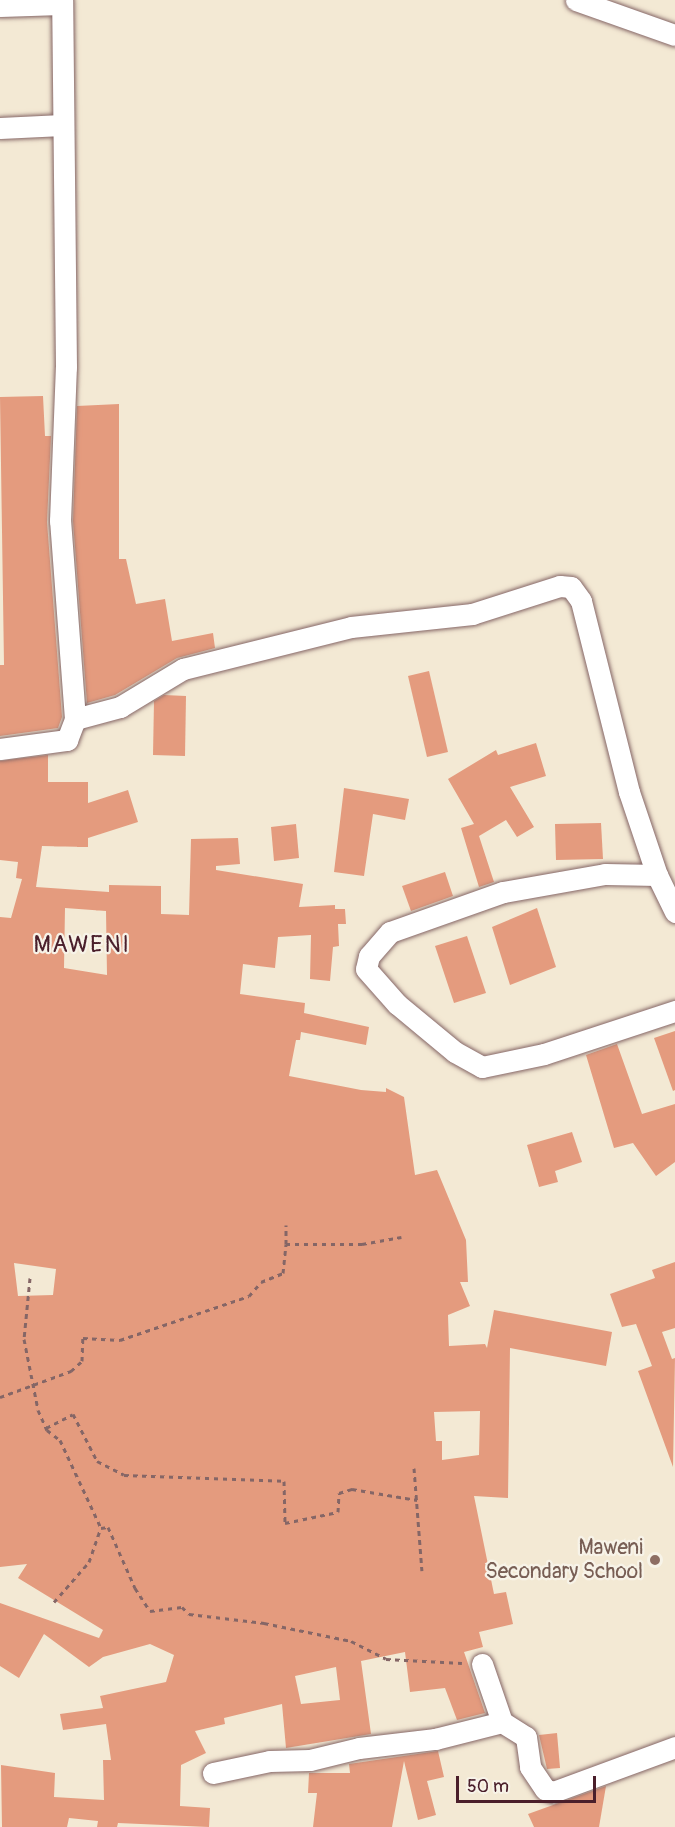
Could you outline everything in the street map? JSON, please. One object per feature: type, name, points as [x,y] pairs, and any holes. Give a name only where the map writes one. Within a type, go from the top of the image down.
[{"type":"street","points":[[576,0],[675,35]]},
{"type":"street","points":[[0,6],[62,2],[66,367],[60,521],[75,719],[67,740],[0,748]]},
{"type":"street","points":[[0,128],[63,124]]},
{"type":"street","points":[[75,719],[120,706],[183,669],[351,627],[472,614],[560,586],[571,587],[581,601],[629,792],[657,874],[675,912]]},
{"type":"street","points":[[657,874],[594,876],[503,892],[434,914],[390,932],[369,956],[366,969],[397,1004],[454,1052],[482,1067],[544,1054],[675,1011]]},
{"type":"street","points":[[482,1664],[502,1722],[526,1737],[530,1767],[538,1783],[553,1792],[675,1748]]},
{"type":"street","points":[[213,1773],[270,1761],[310,1760],[359,1748],[435,1739],[502,1722]]},
{"type":"path","points":[[0,1397],[35,1386],[70,1371],[82,1361],[82,1338],[120,1340],[249,1296],[261,1282],[283,1273],[286,1225]]},
{"type":"path","points":[[286,1245],[362,1244],[401,1238]]},
{"type":"path","points":[[30,1278],[24,1339],[38,1410],[46,1428],[60,1440],[78,1472],[101,1528],[89,1562],[54,1602]]},
{"type":"path","points":[[46,1428],[73,1414],[98,1461],[124,1475],[284,1481],[285,1523],[338,1512],[339,1493],[352,1490],[417,1500]]},
{"type":"path","points":[[414,1468],[422,1570]]},
{"type":"path","points":[[101,1528],[108,1527],[135,1588],[150,1611],[183,1607],[189,1614],[304,1631],[351,1641],[386,1659],[482,1664]]},
{"type":"building","points":[[43,396],[45,436],[51,436],[47,522],[62,717],[58,728],[0,736],[0,665],[4,665],[0,397]]},
{"type":"building","points":[[119,404],[119,559],[126,559],[136,604],[165,599],[172,641],[213,633],[215,648],[177,658],[115,695],[87,703],[73,521],[77,406]]},
{"type":"building","points":[[429,671],[448,752],[427,757],[408,676]]},
{"type":"building","points":[[164,695],[186,696],[185,756],[153,755],[154,701]]},
{"type":"building","points":[[536,743],[546,776],[510,787],[534,827],[517,837],[506,820],[479,836],[494,882],[479,887],[461,828],[474,824],[448,779],[496,750],[498,755]]},
{"type":"building","points":[[48,755],[48,782],[88,782],[88,803],[128,790],[138,822],[88,838],[88,847],[42,846],[36,887],[109,892],[109,885],[161,886],[161,914],[189,915],[191,839],[238,838],[240,864],[216,866],[216,870],[303,884],[299,907],[335,905],[335,909],[345,909],[346,924],[338,924],[339,946],[333,947],[330,981],[310,979],[311,935],[278,937],[275,968],[243,964],[240,994],[305,1003],[304,1013],[369,1027],[366,1045],[301,1032],[300,1040],[296,1040],[289,1076],[361,1090],[386,1092],[386,1088],[404,1097],[415,1175],[437,1170],[466,1240],[468,1282],[460,1282],[470,1306],[448,1315],[449,1346],[485,1344],[487,1348],[494,1310],[612,1332],[606,1366],[510,1348],[508,1498],[474,1496],[494,1594],[506,1592],[513,1624],[479,1632],[483,1647],[464,1652],[485,1713],[457,1720],[445,1688],[410,1692],[405,1652],[361,1661],[371,1734],[286,1748],[282,1704],[224,1718],[225,1724],[195,1731],[206,1753],[181,1765],[180,1806],[210,1808],[209,1827],[118,1823],[117,1827],[97,1827],[98,1821],[69,1818],[67,1827],[2,1827],[1,1765],[55,1773],[54,1797],[104,1800],[103,1760],[111,1760],[106,1724],[63,1730],[60,1714],[103,1708],[100,1696],[166,1682],[174,1655],[150,1644],[103,1657],[89,1667],[44,1634],[19,1678],[0,1666],[0,1603],[99,1638],[103,1630],[18,1578],[27,1564],[0,1567],[0,917],[11,918],[22,879],[16,878],[18,862],[0,860],[0,761]],"holes":[[[65,908],[106,911],[107,975],[64,968]],[[14,1263],[56,1269],[53,1295],[18,1296]],[[480,1411],[479,1455],[442,1460],[442,1441],[436,1441],[434,1412]],[[336,1667],[340,1700],[301,1704],[295,1676]]]},
{"type":"building","points":[[344,788],[409,799],[405,820],[373,814],[364,876],[334,872]]},
{"type":"building","points":[[601,823],[603,859],[556,860],[555,824]]},
{"type":"building","points":[[296,824],[299,858],[274,861],[271,827]]},
{"type":"building","points":[[445,872],[453,896],[411,911],[402,886]]},
{"type":"building","points":[[537,908],[556,967],[510,985],[492,927]]},
{"type":"building","points":[[467,936],[486,993],[454,1003],[435,946]]},
{"type":"building","points":[[675,1031],[675,1090],[673,1091],[654,1038]]},
{"type":"building","points":[[617,1044],[642,1114],[675,1104],[675,1162],[656,1176],[633,1143],[614,1148],[586,1055]]},
{"type":"building","points":[[572,1132],[582,1162],[555,1171],[558,1182],[539,1187],[527,1145]]},
{"type":"building","points":[[675,1262],[675,1328],[662,1332],[672,1359],[675,1358],[673,1467],[638,1371],[652,1366],[636,1324],[622,1327],[610,1294],[655,1278],[652,1270]]},
{"type":"building","points":[[557,1733],[560,1768],[547,1769],[539,1735]]},
{"type":"building","points":[[438,1751],[444,1777],[427,1781],[436,1815],[418,1820],[404,1761],[392,1827],[313,1827],[317,1793],[308,1793],[309,1773],[350,1773],[349,1764]]},
{"type":"building","points":[[606,1786],[599,1827],[534,1827],[528,1814]]},
{"type":"place","name":"Maweni Secondary School","points":[[655,1560]]},
{"type":"district","name":"MAWENI","points":[[82,945]]}]
